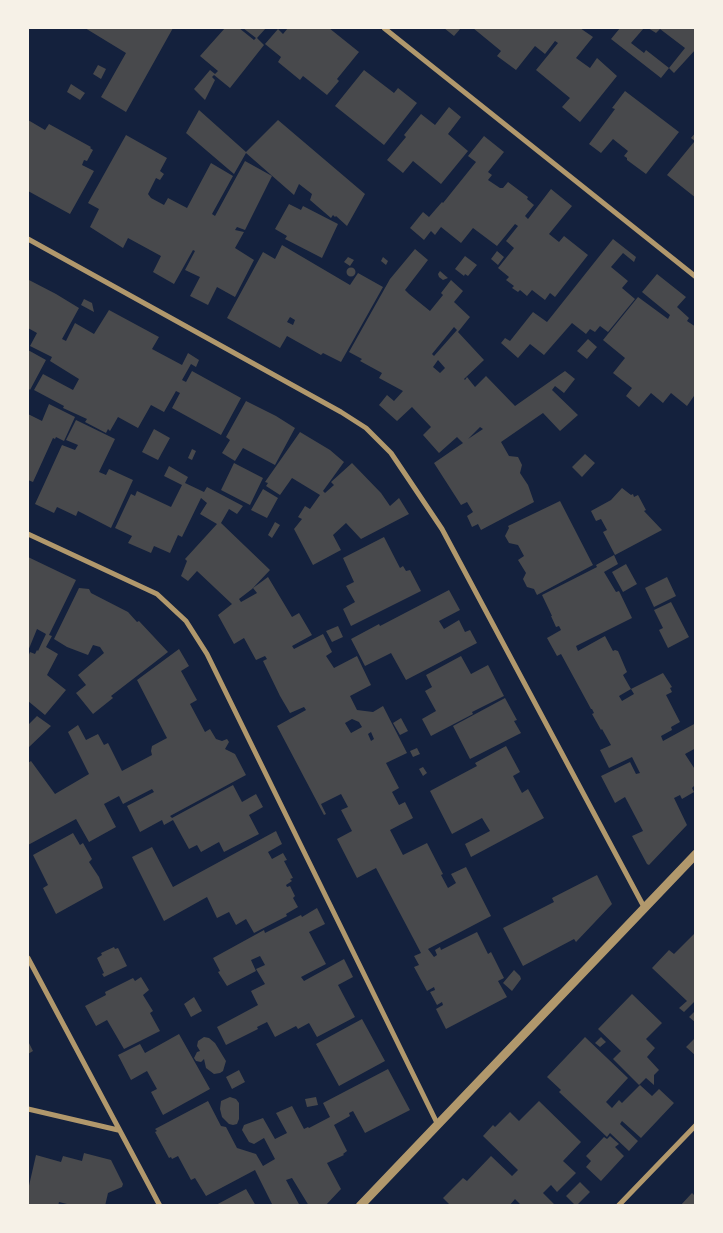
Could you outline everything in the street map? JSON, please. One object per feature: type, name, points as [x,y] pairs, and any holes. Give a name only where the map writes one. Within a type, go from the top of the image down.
[{"type":"street","points":[[384,28],[696,277]]},
{"type":"street","points":[[28,239],[341,412],[366,428],[391,453],[442,529],[644,908]]},
{"type":"street","points":[[28,534],[157,594],[186,621],[207,654],[438,1123]]},
{"type":"street","points":[[360,1206],[696,854]]},
{"type":"street","points":[[28,958],[160,1206]]},
{"type":"street","points":[[28,1109],[118,1130]]},
{"type":"street","points":[[618,1206],[696,1125]]},
{"type":"building","points":[[85,28],[173,28],[126,112],[101,97],[126,53]]},
{"type":"building","points":[[225,28],[239,28],[254,40],[256,38],[243,28],[266,28],[257,38],[264,45],[230,88],[214,75],[212,77],[215,80],[205,100],[194,89],[210,70],[215,74],[218,71],[200,56]]},
{"type":"building","points":[[288,28],[329,28],[359,52],[337,79],[339,81],[327,95],[303,76],[300,80],[278,62],[281,57],[265,44],[278,29],[283,34]]},
{"type":"building","points":[[444,28],[461,28],[454,36]]},
{"type":"building","points":[[473,28],[580,28],[593,37],[576,58],[590,68],[597,58],[617,76],[580,122],[562,107],[570,98],[536,70],[558,43],[555,41],[545,54],[535,46],[516,70],[497,56],[501,51]]},
{"type":"building","points":[[620,28],[644,28],[631,43],[644,53],[646,50],[669,68],[661,78],[611,39]]},
{"type":"building","points":[[648,28],[696,28],[696,49],[674,73],[669,68],[685,48],[660,29],[656,33]]},
{"type":"building","points":[[98,65],[106,69],[101,79],[93,74]]},
{"type":"building","points":[[364,70],[394,93],[398,88],[417,103],[384,145],[335,106]]},
{"type":"building","points":[[71,84],[85,93],[80,100],[67,92]]},
{"type":"building","points":[[625,91],[679,132],[646,174],[627,160],[624,156],[628,151],[613,139],[601,153],[589,144],[615,109],[612,108]]},
{"type":"building","points":[[449,107],[461,117],[448,134],[468,151],[441,184],[413,161],[403,173],[387,160],[406,137],[404,135],[421,114],[435,125]]},
{"type":"building","points":[[199,110],[246,152],[278,120],[365,194],[347,226],[336,216],[333,215],[331,218],[310,200],[312,194],[299,184],[294,195],[246,153],[234,174],[186,133]]},
{"type":"building","points":[[28,120],[45,130],[49,124],[91,147],[93,150],[87,161],[84,160],[82,165],[94,171],[70,214],[28,191]]},
{"type":"building","points":[[696,132],[696,142],[691,138]]},
{"type":"building","points":[[126,135],[167,158],[160,171],[164,174],[160,180],[156,178],[148,194],[151,198],[164,205],[168,198],[187,208],[211,163],[233,176],[212,214],[215,216],[245,161],[272,176],[245,230],[237,227],[235,230],[244,232],[235,248],[254,260],[235,297],[217,287],[208,305],[190,296],[200,277],[185,270],[195,251],[193,250],[174,284],[153,272],[161,256],[128,238],[123,248],[90,227],[99,209],[88,203]]},
{"type":"building","points":[[484,136],[504,152],[488,172],[492,175],[488,180],[500,188],[503,188],[508,182],[528,197],[527,199],[534,205],[525,216],[528,219],[551,189],[572,206],[549,234],[559,242],[564,236],[588,255],[555,297],[550,293],[545,300],[532,290],[527,296],[520,290],[518,292],[506,280],[509,277],[498,268],[514,248],[506,241],[518,226],[515,224],[497,246],[473,228],[461,243],[441,227],[435,235],[431,231],[424,240],[410,228],[423,212],[429,217],[443,203],[476,162],[468,156]]},
{"type":"building","points":[[694,142],[696,144],[696,198],[667,175]]},
{"type":"building","points":[[289,204],[301,210],[303,206],[338,224],[322,258],[285,239],[287,236],[275,229]]},
{"type":"building","points":[[613,239],[636,257],[634,262],[623,253],[611,267],[628,281],[622,288],[635,299],[608,332],[600,326],[595,332],[590,329],[586,334],[572,323],[544,355],[530,344],[518,358],[501,343],[505,338],[510,341],[533,312],[547,322]]},
{"type":"building","points":[[282,245],[350,285],[358,273],[383,287],[341,362],[323,353],[321,355],[287,336],[280,348],[227,318],[263,252],[275,259]],"holes":[[[290,317],[295,320],[293,325],[287,322]]]},
{"type":"building","points":[[415,249],[428,260],[405,290],[409,294],[430,311],[443,295],[441,293],[451,280],[463,291],[454,302],[470,317],[458,332],[484,360],[464,379],[467,377],[475,387],[486,376],[515,406],[565,371],[575,379],[564,393],[555,386],[552,390],[578,415],[560,431],[543,413],[501,442],[509,456],[518,457],[522,465],[520,473],[528,485],[534,502],[481,530],[478,524],[472,527],[467,516],[473,512],[467,502],[461,505],[434,463],[463,443],[457,437],[439,453],[423,435],[431,427],[412,407],[397,421],[379,405],[387,395],[394,401],[403,391],[379,378],[382,373],[360,361],[362,359],[349,352],[390,279]],"holes":[[[454,327],[457,330],[434,356],[432,354]],[[438,360],[445,368],[440,373],[433,367]],[[480,427],[483,429],[468,439]]]},
{"type":"building","points":[[497,251],[504,257],[498,265],[491,259]]},
{"type":"building","points":[[465,256],[477,265],[468,276],[465,274],[464,276],[455,269]]},
{"type":"building","points":[[348,257],[354,260],[350,266],[344,262]]},
{"type":"building","points":[[383,257],[388,261],[386,265],[381,261]]},
{"type":"building","points":[[351,268],[355,272],[351,276],[347,272]]},
{"type":"building","points":[[440,271],[448,278],[443,280],[439,277]]},
{"type":"building","points":[[657,274],[686,297],[677,307],[689,318],[687,321],[696,327],[696,397],[694,396],[687,406],[671,393],[663,403],[651,393],[639,407],[626,396],[632,388],[613,373],[625,358],[603,340],[638,297],[668,319],[670,315],[642,292]]},
{"type":"building","points":[[29,280],[79,308],[62,339],[66,341],[75,323],[94,334],[109,310],[159,337],[152,349],[182,365],[188,353],[199,360],[196,367],[191,364],[182,380],[186,382],[192,371],[241,398],[221,435],[172,408],[180,393],[176,391],[164,412],[151,405],[138,428],[118,417],[110,431],[108,429],[106,433],[85,422],[87,419],[63,408],[64,406],[34,390],[43,374],[73,390],[79,379],[50,361],[52,357],[30,346],[37,333],[28,328]]},
{"type":"building","points":[[84,299],[92,303],[94,312],[81,305]]},
{"type":"building","points":[[588,339],[597,347],[587,359],[577,351]]},
{"type":"building","points":[[28,350],[46,360],[30,390],[28,388]]},
{"type":"building","points":[[246,401],[295,428],[275,465],[243,448],[235,461],[222,453],[230,440],[226,437]]},
{"type":"building","points":[[49,404],[75,417],[64,441],[56,437],[55,439],[53,438],[33,482],[28,480],[28,414],[42,421]]},
{"type":"building","points":[[76,420],[115,439],[99,472],[106,475],[109,469],[133,480],[111,528],[78,511],[76,516],[57,507],[54,513],[35,504],[62,445],[75,450],[78,445],[66,440]]},
{"type":"building","points":[[154,429],[170,438],[158,460],[142,452]]},
{"type":"building","points":[[300,432],[330,450],[344,462],[323,491],[325,493],[334,485],[331,482],[352,463],[381,493],[390,506],[399,498],[409,514],[361,539],[346,523],[333,535],[341,550],[313,565],[294,529],[302,519],[298,517],[305,506],[310,509],[320,495],[292,478],[280,495],[266,486],[268,483],[265,482]]},
{"type":"building","points":[[192,449],[196,451],[192,460],[188,458]]},
{"type":"building","points":[[585,454],[595,463],[582,477],[572,467]]},
{"type":"building","points":[[234,463],[263,478],[250,505],[221,490]]},
{"type":"building","points":[[169,466],[188,477],[185,483],[204,492],[207,487],[243,506],[237,514],[229,509],[221,523],[270,570],[252,589],[239,599],[241,602],[257,593],[253,588],[268,577],[292,617],[299,613],[312,635],[292,646],[294,649],[323,634],[332,652],[326,656],[334,668],[357,656],[371,685],[350,696],[357,710],[373,712],[383,706],[407,753],[386,763],[399,788],[392,792],[399,805],[405,802],[413,818],[390,830],[403,855],[427,843],[448,888],[456,883],[451,874],[466,867],[491,916],[428,949],[434,957],[437,955],[435,950],[440,947],[441,950],[477,932],[488,954],[491,952],[504,978],[498,981],[507,997],[446,1029],[436,1009],[443,1005],[442,1002],[437,1005],[430,992],[435,990],[434,987],[427,991],[414,967],[419,965],[414,956],[421,953],[376,868],[357,878],[337,839],[352,831],[341,810],[348,807],[341,794],[321,804],[326,814],[324,815],[277,726],[306,710],[304,707],[290,713],[263,661],[267,659],[265,656],[256,660],[244,638],[234,644],[218,615],[232,604],[197,571],[188,581],[181,576],[187,561],[185,559],[217,524],[200,514],[207,503],[201,498],[182,537],[178,535],[170,553],[154,546],[151,553],[128,543],[132,536],[115,528],[131,494],[135,496],[137,491],[171,507],[182,485],[164,476]],"holes":[[[352,719],[359,722],[362,727],[351,733],[345,723]],[[371,732],[374,739],[371,741],[368,734]]]},
{"type":"building","points":[[622,488],[631,495],[633,494],[634,497],[638,495],[646,510],[644,511],[662,530],[615,555],[603,532],[607,530],[601,519],[596,521],[591,511],[611,500]]},
{"type":"building","points":[[263,489],[278,498],[267,518],[251,510]]},
{"type":"building","points":[[560,501],[593,565],[537,595],[534,589],[527,587],[523,579],[526,573],[518,560],[524,556],[518,545],[509,543],[505,536],[509,528],[508,526]]},
{"type":"building","points":[[275,522],[280,525],[272,538],[268,535]]},
{"type":"building","points":[[384,537],[400,568],[403,566],[406,571],[410,570],[421,591],[351,626],[343,609],[355,602],[346,586],[354,582],[343,558]]},
{"type":"building","points":[[614,555],[618,564],[604,572],[616,592],[619,591],[632,618],[576,646],[578,651],[605,636],[613,651],[618,651],[627,672],[623,675],[631,689],[663,673],[672,687],[670,688],[672,692],[666,695],[680,722],[671,727],[672,730],[661,736],[663,741],[696,723],[696,748],[685,754],[696,771],[696,784],[692,788],[694,792],[682,799],[680,795],[674,798],[687,825],[649,865],[632,836],[643,831],[625,797],[615,803],[601,776],[630,762],[636,774],[640,773],[632,757],[609,768],[600,750],[611,745],[592,714],[594,713],[592,709],[561,654],[557,656],[547,638],[561,630],[559,626],[556,627],[542,595],[597,567],[596,565]],"holes":[[[631,689],[634,694],[622,701],[619,696]]]},
{"type":"building","points":[[28,557],[76,580],[49,635],[52,636],[46,647],[58,654],[47,675],[66,690],[45,715],[28,701],[28,657],[30,652],[35,654],[38,651],[46,634],[37,629],[28,651]]},
{"type":"building","points":[[626,564],[637,584],[623,592],[612,572]]},
{"type":"building","points":[[667,577],[676,596],[654,607],[645,588]]},
{"type":"building","points":[[79,588],[89,589],[91,593],[128,612],[168,652],[111,696],[113,698],[93,714],[76,693],[86,685],[78,675],[104,653],[100,647],[93,645],[88,655],[67,647],[54,639]]},
{"type":"building","points":[[449,590],[460,610],[439,621],[444,629],[459,620],[465,632],[470,630],[477,643],[406,680],[391,653],[365,666],[351,639]]},
{"type":"building","points":[[671,602],[689,637],[668,648],[659,630],[663,628],[654,610]]},
{"type":"building","points":[[338,626],[343,637],[332,642],[326,631]]},
{"type":"building","points":[[179,649],[189,666],[181,671],[197,700],[190,704],[205,732],[210,729],[216,739],[222,741],[227,739],[229,742],[225,749],[235,754],[246,775],[170,816],[172,818],[233,785],[242,802],[256,794],[263,807],[249,815],[259,834],[224,852],[219,842],[201,852],[197,845],[189,849],[173,820],[164,825],[162,820],[140,832],[127,806],[154,792],[152,789],[123,804],[119,796],[104,804],[116,827],[89,842],[76,819],[28,845],[28,763],[31,761],[55,794],[89,774],[68,732],[78,725],[86,740],[98,734],[104,745],[108,743],[122,771],[152,755],[152,746],[167,738],[137,680]]},
{"type":"building","points":[[461,656],[471,674],[488,665],[504,696],[431,736],[422,719],[436,711],[425,691],[432,687],[426,675]]},
{"type":"building","points":[[505,698],[517,720],[514,721],[521,733],[470,759],[453,726]]},
{"type":"building","points":[[37,716],[51,726],[28,748],[28,725]]},
{"type":"building","points":[[401,718],[408,731],[400,735],[393,723]]},
{"type":"building","points":[[506,746],[520,772],[513,776],[522,793],[528,789],[544,818],[471,857],[465,844],[490,831],[482,818],[452,834],[430,791],[477,766],[475,763]]},
{"type":"building","points":[[417,748],[420,754],[413,757],[410,751]]},
{"type":"building","points":[[423,767],[427,773],[423,776],[419,769]]},
{"type":"building","points":[[276,831],[282,844],[268,852],[272,859],[283,853],[287,860],[284,861],[293,878],[286,885],[287,887],[290,886],[298,907],[286,914],[287,916],[254,933],[246,919],[236,925],[229,912],[217,918],[207,897],[164,921],[132,857],[152,847],[173,887]]},
{"type":"building","points":[[73,833],[80,845],[83,843],[92,859],[89,862],[99,877],[103,888],[56,914],[43,888],[48,885],[33,855]]},
{"type":"building","points":[[597,875],[612,904],[576,942],[574,939],[523,966],[503,928],[554,902],[552,898]]},
{"type":"building","points":[[317,908],[325,924],[309,932],[326,964],[301,977],[304,981],[344,959],[353,977],[338,985],[355,1017],[317,1037],[309,1023],[298,1029],[296,1026],[275,1037],[267,1022],[257,1027],[258,1029],[226,1045],[217,1027],[258,1005],[251,991],[265,984],[256,969],[265,965],[260,956],[251,960],[256,971],[227,986],[218,972],[220,971],[213,958],[264,930],[265,933],[301,915],[302,917]]},
{"type":"building","points":[[696,932],[696,1000],[684,1012],[679,1008],[687,1001],[652,968],[669,950],[674,954]]},
{"type":"building","points":[[114,947],[115,949],[118,948],[127,966],[104,977],[97,958],[102,955],[101,953]]},
{"type":"building","points":[[514,970],[521,979],[512,991],[503,983]]},
{"type":"building","points":[[141,977],[149,990],[143,995],[153,1011],[150,1013],[160,1031],[124,1049],[107,1020],[96,1026],[85,1006],[106,995],[105,992],[133,978],[135,981]]},
{"type":"building","points":[[632,994],[662,1023],[646,1039],[655,1048],[647,1057],[659,1070],[654,1075],[654,1085],[646,1078],[639,1085],[613,1059],[621,1051],[598,1029]]},
{"type":"building","points":[[194,997],[202,1011],[191,1017],[184,1004]]},
{"type":"building","points":[[696,1010],[696,1023],[689,1017]]},
{"type":"building","points":[[362,1019],[385,1061],[339,1086],[316,1044]]},
{"type":"building","points":[[179,1034],[210,1089],[163,1115],[151,1092],[157,1089],[147,1071],[131,1080],[118,1055],[140,1044],[145,1053]]},
{"type":"building","points":[[204,1037],[209,1038],[215,1043],[226,1061],[223,1071],[220,1073],[214,1074],[206,1068],[204,1059],[201,1062],[196,1061],[194,1058],[197,1052],[200,1051],[197,1046],[198,1041]]},
{"type":"building","points":[[585,1037],[628,1078],[606,1102],[612,1108],[619,1100],[622,1103],[640,1085],[652,1096],[659,1089],[674,1103],[641,1138],[622,1121],[620,1124],[638,1141],[629,1151],[610,1133],[607,1137],[559,1092],[561,1090],[547,1077]]},
{"type":"building","points":[[601,1037],[606,1042],[600,1047],[595,1043]]},
{"type":"building","points":[[696,1037],[696,1056],[686,1047]]},
{"type":"building","points":[[28,1041],[33,1051],[28,1054]]},
{"type":"building","points":[[388,1069],[410,1110],[365,1133],[353,1111],[349,1113],[350,1116],[334,1125],[347,1151],[344,1155],[327,1163],[341,1189],[325,1206],[309,1206],[292,1178],[286,1180],[300,1206],[273,1206],[255,1170],[206,1196],[195,1178],[191,1180],[178,1156],[172,1159],[171,1157],[169,1158],[155,1132],[157,1131],[155,1129],[208,1101],[221,1126],[226,1127],[237,1148],[256,1154],[263,1166],[275,1159],[264,1138],[254,1144],[249,1142],[242,1130],[244,1125],[263,1118],[275,1139],[287,1133],[276,1113],[292,1106],[304,1129],[309,1128],[330,1117],[323,1103]]},
{"type":"building","points":[[239,1070],[245,1082],[232,1089],[226,1077]]},
{"type":"building","points":[[230,1097],[236,1099],[239,1103],[239,1119],[237,1124],[233,1125],[229,1124],[222,1117],[220,1109],[221,1101]]},
{"type":"building","points":[[316,1097],[318,1105],[307,1107],[305,1099]]},
{"type":"building","points":[[539,1101],[581,1142],[563,1161],[576,1173],[557,1192],[551,1185],[543,1193],[556,1206],[522,1206],[515,1199],[509,1206],[451,1206],[443,1198],[463,1178],[467,1181],[491,1156],[512,1176],[518,1170],[483,1136],[493,1125],[495,1127],[510,1112],[519,1121]]},
{"type":"building","points":[[610,1136],[619,1144],[615,1147],[624,1156],[601,1181],[586,1167],[591,1161],[586,1156],[604,1137],[607,1139]]},
{"type":"building","points":[[84,1153],[111,1160],[123,1184],[122,1187],[108,1193],[105,1206],[75,1206],[59,1202],[58,1206],[28,1206],[28,1190],[36,1155],[61,1162],[63,1156],[82,1161]]},
{"type":"building","points":[[580,1182],[590,1192],[576,1206],[566,1196]]},
{"type":"building","points":[[246,1189],[256,1206],[214,1206]]},
{"type":"building","points":[[692,1193],[696,1197],[696,1206],[680,1206]]}]
